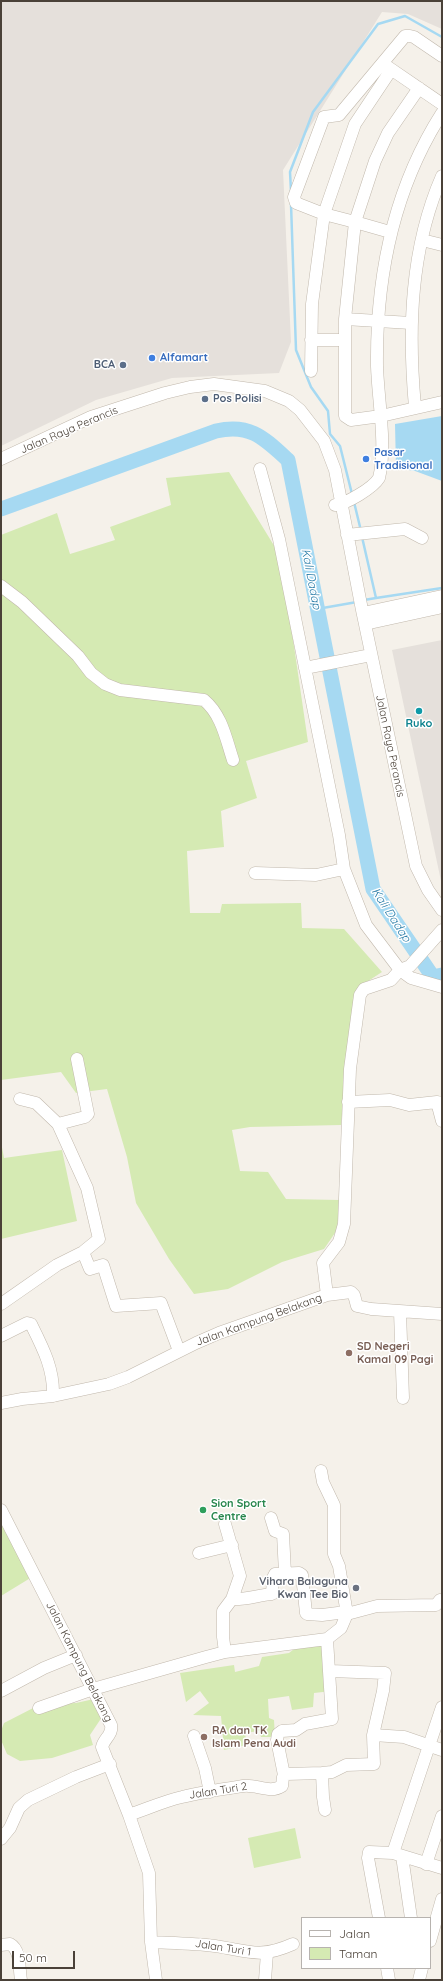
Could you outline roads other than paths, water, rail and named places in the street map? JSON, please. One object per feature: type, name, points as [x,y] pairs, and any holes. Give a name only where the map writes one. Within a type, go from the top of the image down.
[{"type":"street","points":[[311,371],[312,304],[324,214],[355,124],[405,36],[410,36],[442,56]]},
{"type":"street","points":[[387,66],[442,104]]},
{"type":"street","points":[[339,115],[387,66]]},
{"type":"street","points":[[419,88],[388,133],[375,161],[355,222],[345,319],[345,416],[351,420],[381,416],[442,402]]},
{"type":"street","points":[[346,501],[376,483],[379,478],[381,416],[377,364],[379,320],[390,232],[412,169],[425,140],[442,113]]},
{"type":"street","points":[[355,124],[339,115],[328,116],[322,120],[294,199],[296,203],[324,214],[390,232]]},
{"type":"street","points":[[415,407],[411,368],[411,323],[415,279],[422,240],[432,203],[442,176]]},
{"type":"street","points":[[422,240],[442,245]]},
{"type":"street","points":[[345,319],[411,323]]},
{"type":"street","points":[[311,340],[344,340]]},
{"type":"street","name":"Jalan Raya Perancis","points":[[1,459],[91,417],[165,393],[214,384],[255,390],[289,409],[309,430],[346,501],[357,533],[361,608]]},
{"type":"street","points":[[260,469],[279,539],[309,667],[344,869],[366,925],[405,968],[411,978],[442,987]]},
{"type":"street","name":"Jalan Raya Perancis","points":[[346,501],[366,656],[416,866],[428,890],[442,910]]},
{"type":"street","points":[[357,533],[405,529],[422,538]]},
{"type":"street","points":[[1,586],[22,602],[78,656],[91,674],[101,681],[120,690],[204,700],[211,706],[219,718],[233,760]]},
{"type":"street","points":[[361,608],[442,596]]},
{"type":"street","points":[[361,608],[442,607]]},
{"type":"street","points":[[309,667],[366,656]]},
{"type":"street","points":[[255,873],[316,875],[344,869]]},
{"type":"street","name":"Jalan Raya Perancis","points":[[424,880],[442,898]]},
{"type":"street","name":"Jalan Kampung Belakang","points":[[1,1403],[53,1396],[109,1384],[128,1377],[178,1351],[252,1321],[306,1304],[327,1295],[323,1263],[339,1242],[344,1224],[348,1142],[348,1102],[360,995],[364,989],[391,980],[439,934]]},
{"type":"street","points":[[58,1124],[85,1117],[88,1114],[77,1059]]},
{"type":"street","points":[[1,1304],[57,1265],[83,1252],[97,1241],[99,1236],[87,1188],[58,1124],[36,1103],[20,1099]]},
{"type":"street","points":[[348,1102],[390,1100],[409,1105],[437,1102],[442,1121]]},
{"type":"street","points":[[83,1252],[90,1269],[103,1265],[116,1306],[161,1303],[178,1351]]},
{"type":"street","points":[[327,1295],[351,1292],[354,1295],[357,1306],[400,1312],[442,1314]]},
{"type":"street","points":[[400,1312],[403,1398]]},
{"type":"street","points":[[1,1336],[28,1323],[31,1324],[48,1359],[53,1380],[53,1396]]},
{"type":"street","points":[[39,1708],[93,1689],[225,1652],[327,1640],[341,1628],[346,1613],[339,1566],[334,1554],[334,1505],[323,1482],[321,1471]]},
{"type":"street","name":"Jalan Kampung Belakang","points":[[1,1510],[112,1726],[111,1733],[102,1745],[129,1815],[149,1873],[151,1942],[156,1980]]},
{"type":"street","points":[[271,1518],[275,1531],[283,1534],[285,1573]]},
{"type":"street","points":[[225,1524],[240,1576],[232,1600],[222,1615],[225,1652]]},
{"type":"street","points":[[199,1553],[232,1545]]},
{"type":"street","points":[[232,1600],[244,1600],[259,1594],[272,1594],[274,1576],[277,1573],[299,1573],[302,1575],[306,1613],[308,1614],[322,1615],[346,1613],[377,1606],[436,1605],[441,1599]]},
{"type":"street","points":[[327,1640],[330,1671],[331,1720],[305,1724],[296,1730],[278,1734],[277,1740],[284,1775],[332,1772],[346,1765],[374,1764],[373,1735],[384,1691],[385,1673],[330,1671]]},
{"type":"street","points":[[1,1691],[44,1668],[76,1655]]},
{"type":"street","points":[[411,1917],[402,1856],[429,1746],[442,1707]]},
{"type":"street","points":[[373,1735],[404,1737],[442,1750]]},
{"type":"street","points":[[194,1736],[205,1768],[210,1792]]},
{"type":"street","points":[[1,1839],[10,1828],[19,1808],[28,1800],[76,1777],[110,1764]]},
{"type":"street","points":[[322,1773],[325,1810]]},
{"type":"street","name":"Jalan Turi 2","points":[[129,1815],[181,1797],[252,1785],[263,1789],[279,1788],[282,1786],[284,1775]]},
{"type":"street","points":[[426,1864],[441,1822]]},
{"type":"street","points":[[379,1917],[368,1855],[372,1851],[402,1856],[442,1868]]},
{"type":"street","points":[[431,1938],[442,1899]]},
{"type":"street","name":"Jalan Turi 1","points":[[151,1942],[204,1945],[252,1953],[267,1953],[293,1944]]},
{"type":"street","points":[[1,1945],[10,1944],[14,1948],[18,1957],[21,1980]]},
{"type":"street","points":[[265,1980],[267,1953]]},
{"type":"street","points":[[387,1969],[389,1980]]},
{"type":"water","points":[[442,416],[442,481],[415,471],[396,468],[395,424]]},
{"type":"waterway","points":[[291,191],[290,172],[313,112],[378,24],[405,16],[442,37]]},
{"type":"waterway","points":[[291,204],[296,350],[311,387],[328,411],[330,434],[340,446],[352,494]]},
{"type":"waterway","name":"Kali Dadap","points":[[1,509],[216,431],[238,429],[256,434],[288,460],[373,889],[433,977],[442,975]]},
{"type":"waterway","points":[[354,502],[361,531]]},
{"type":"waterway","points":[[362,537],[376,598],[364,600]]},
{"type":"waterway","points":[[376,598],[442,588]]},
{"type":"waterway","points":[[317,609],[357,602]]},
{"type":"place","name":"Alfamart","points":[[152,358]]},
{"type":"place","name":"BCA","points":[[123,365]]},
{"type":"place","name":"Pos Polisi","points":[[205,399]]},
{"type":"place","name":"Pasar Tradisional","points":[[366,459]]},
{"type":"place","name":"Ruko","points":[[419,711]]},
{"type":"place","name":"SD Negeri Kamal 09 Pagi","points":[[349,1353]]},
{"type":"place","name":"Sion Sport Centre","points":[[203,1510]]},
{"type":"place","name":"Vihara Balaguna Kwan Tee Bio","points":[[356,1588]]},
{"type":"place","name":"RA dan TK Islam Pena Audi","points":[[204,1737]]}]
